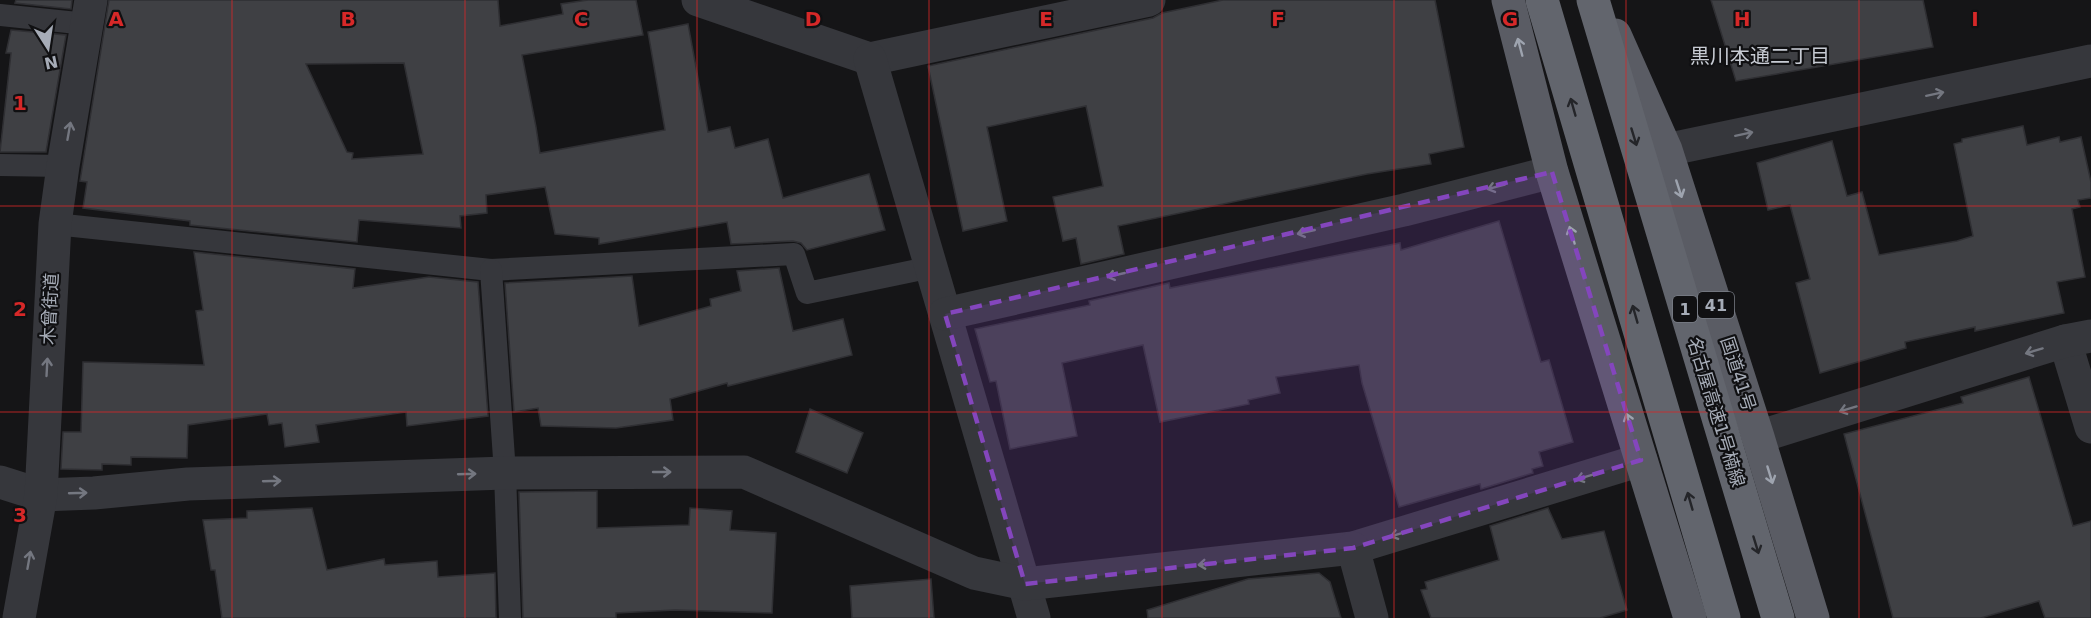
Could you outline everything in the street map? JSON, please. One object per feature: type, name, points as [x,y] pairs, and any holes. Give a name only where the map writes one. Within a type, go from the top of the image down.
[{"type":"highway","points":[[1508,0],[1552,172],[1690,618]]},
{"type":"highway","points":[[1542,0],[1724,618]]},
{"type":"highway","name":"名古屋高速1号楠線","points":[[1593,0],[1778,618]]},
{"type":"highway","name":"国道41号","points":[[1599,0],[1666,150],[1814,618]]},
{"type":"street","points":[[698,0],[870,59],[1149,0]]},
{"type":"street","name":"木曾街道","points":[[19,618],[41,495],[55,224],[89,12]]},
{"type":"street","points":[[870,59],[1034,618]]},
{"type":"street","points":[[1666,150],[2091,61]]},
{"type":"street","points":[[945,314],[1404,210],[1552,172]]},
{"type":"street","points":[[1758,437],[2078,339],[2091,427]]},
{"type":"street","points":[[0,482],[41,495],[94,493],[188,484],[505,473],[744,472],[974,573],[1025,584],[1353,548],[1641,460]]},
{"type":"street","points":[[1353,548],[1372,618]]},
{"type":"lane","points":[[0,15],[89,12]]},
{"type":"lane","points":[[0,165],[63,166]]},
{"type":"lane","points":[[55,224],[491,270],[794,254],[807,293],[932,267]]},
{"type":"lane","points":[[491,270],[505,473],[510,618]]},
{"type":"highlighted area","points":[[1552,172],[1641,460],[1353,548],[1025,584],[945,314]]},
{"type":"building","points":[[16,0],[72,0],[71,9],[15,3]]},
{"type":"building","points":[[109,0],[498,0],[500,26],[563,14],[561,4],[588,0],[636,0],[643,35],[522,55],[540,153],[665,130],[648,32],[688,24],[708,132],[730,127],[735,148],[768,139],[783,198],[869,174],[885,230],[807,250],[801,243],[793,241],[731,244],[727,222],[599,244],[599,238],[555,234],[545,187],[486,195],[487,213],[460,216],[461,228],[359,220],[357,242],[190,225],[190,221],[83,208],[87,182],[80,181]],"holes":[[[404,63],[423,154],[352,159],[353,153],[347,152],[306,64]]]},
{"type":"building","points":[[1223,0],[1435,0],[1464,147],[1429,154],[1431,164],[1367,174],[1118,226],[1124,254],[1081,264],[1076,238],[1063,241],[1053,197],[1103,186],[1086,106],[987,127],[1007,221],[963,231],[928,66],[1153,18],[1162,13]]},
{"type":"building","points":[[1711,0],[1923,0],[1933,47],[1736,81]]},
{"type":"building","points":[[11,30],[66,35],[46,152],[0,152],[11,53],[6,53]]},
{"type":"building","points":[[2023,126],[2027,145],[2059,137],[2060,142],[2081,137],[2091,182],[2091,198],[2078,200],[2080,207],[2072,209],[2085,277],[2057,282],[2064,313],[1975,331],[1975,327],[1905,342],[1906,348],[1820,373],[1796,283],[1810,279],[1790,205],[1768,210],[1757,163],[1832,141],[1847,196],[1862,192],[1879,255],[1973,236],[1954,144],[1962,142],[1962,139]]},
{"type":"building","points":[[1499,221],[1541,362],[1549,360],[1573,442],[1539,452],[1543,466],[1532,469],[1533,473],[1481,489],[1480,484],[1399,507],[1362,383],[1359,365],[1276,377],[1280,393],[1248,400],[1249,404],[1160,422],[1143,345],[1062,363],[1077,436],[1010,449],[996,381],[990,382],[975,329],[1090,305],[1089,301],[1169,283],[1170,288],[1400,243],[1401,250]]},
{"type":"building","points":[[194,252],[355,269],[353,288],[429,277],[478,282],[488,416],[407,426],[406,412],[316,425],[319,442],[285,447],[282,423],[269,425],[267,414],[188,425],[187,458],[131,457],[131,465],[102,464],[102,470],[61,469],[63,432],[81,432],[83,362],[204,365],[196,311],[203,310]]},
{"type":"building","points":[[779,268],[793,331],[843,319],[852,355],[728,386],[727,383],[670,399],[673,420],[616,428],[541,426],[538,408],[514,412],[505,283],[632,276],[639,326],[711,306],[710,299],[741,291],[737,271]]},
{"type":"building","points":[[2029,377],[2073,526],[2091,521],[2091,618],[2045,618],[2039,601],[1981,618],[1893,618],[1844,434],[1963,403],[1961,397]]},
{"type":"building","points":[[810,409],[863,433],[847,473],[796,452]]},
{"type":"building","points":[[597,491],[597,528],[689,525],[690,508],[732,511],[730,530],[776,533],[772,613],[675,610],[616,613],[616,618],[523,618],[519,492]]},
{"type":"building","points":[[312,508],[327,570],[384,559],[385,565],[437,561],[438,577],[495,573],[496,618],[222,618],[215,570],[211,570],[203,520],[247,518],[247,511]]},
{"type":"building","points":[[1548,508],[1562,539],[1604,531],[1627,610],[1600,618],[1431,618],[1421,590],[1427,589],[1425,582],[1499,560],[1490,526]]},
{"type":"building","points":[[1319,573],[1330,582],[1341,618],[1148,618],[1147,610],[1248,579]]},
{"type":"building","points":[[931,579],[934,618],[852,618],[850,586]]},
{"type":"district","name":"黒川本通二丁目","points":[[1760,56]]}]
